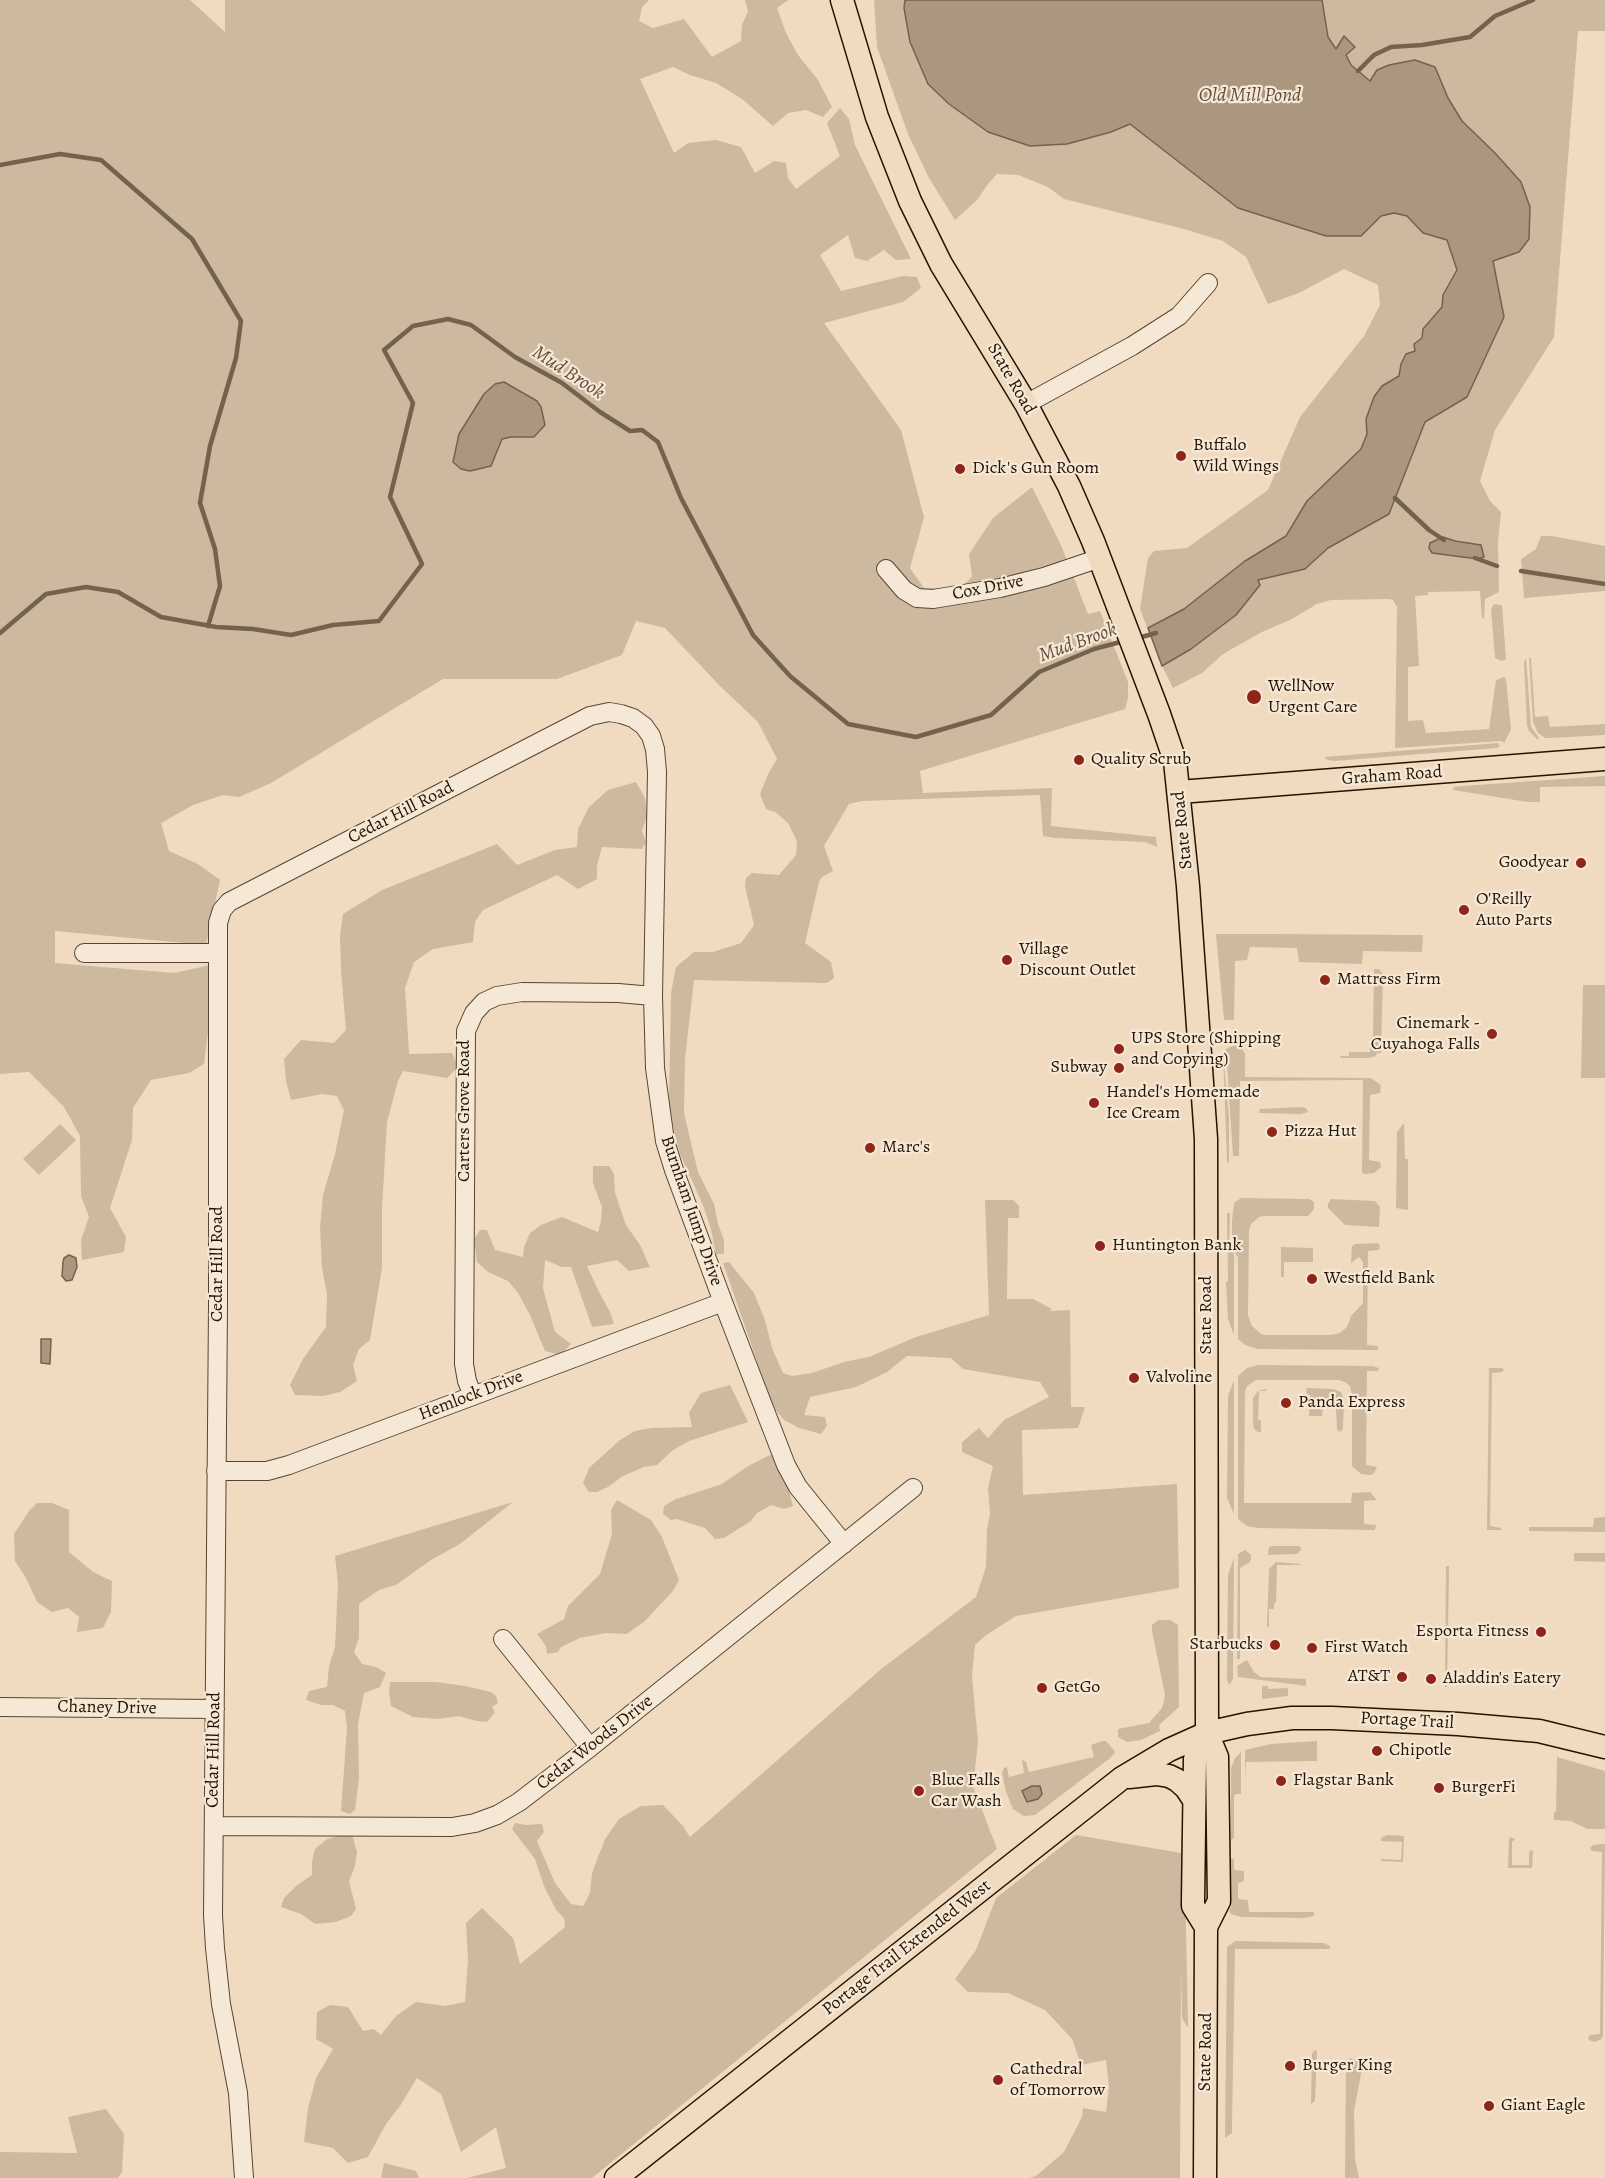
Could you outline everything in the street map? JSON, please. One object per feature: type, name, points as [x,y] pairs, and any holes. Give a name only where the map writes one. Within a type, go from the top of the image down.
[{"type":"main road","name":"State Road","points":[[842,0],[877,117],[910,201],[941,264],[1026,404],[1069,486],[1100,558],[1175,761],[1188,886],[1206,1139],[1207,1733],[1218,1757],[1219,1901],[1206,1927],[1205,2178]]},
{"type":"main road","name":"Graham Road","points":[[1179,792],[1605,759]]},
{"type":"main road","name":"Portage Trail","points":[[1207,1733],[1247,1724],[1292,1718],[1332,1718],[1458,1724],[1539,1731],[1605,1747]]},
{"type":"main road","name":"State Road","points":[[1206,1927],[1193,1906],[1195,1759],[1207,1733]]},
{"type":"main road","name":"Portage Trail Extended West","points":[[616,2178],[1122,1778],[1169,1750],[1207,1733]]},
{"type":"main road","points":[[1122,1778],[1156,1774],[1169,1776],[1182,1784],[1194,1800]]},
{"type":"street","points":[[1026,404],[1132,346],[1179,316],[1208,283]]},
{"type":"street","name":"Cox Drive","points":[[886,569],[904,590],[917,598],[933,599],[1000,588],[1044,577],[1100,558]]},
{"type":"street","name":"Cedar Hill Road","points":[[244,2178],[238,2093],[222,2004],[215,1948],[218,923],[222,910],[230,902],[590,716],[609,712],[621,714],[633,718],[644,726],[651,736],[655,749],[656,811]]},
{"type":"street","name":"Burnham Jump Drive","points":[[656,811],[653,996],[655,1068],[665,1142],[723,1302],[791,1476],[844,1544]]},
{"type":"street","points":[[84,953],[218,953]]},
{"type":"street","name":"Carters Grove Road","points":[[473,1396],[464,1364],[466,1031],[474,1013],[484,1002],[497,996],[522,992],[618,993],[653,996]]},
{"type":"street","name":"Hemlock Drive","points":[[216,1471],[267,1471],[289,1465],[723,1302]]},
{"type":"street","name":"Cedar Woods Drive","points":[[214,1826],[432,1827],[475,1823],[497,1815],[519,1803],[913,1488]]},
{"type":"street","points":[[503,1639],[590,1747]]},
{"type":"street","name":"Chaney Drive","points":[[0,1707],[215,1709]]},
{"type":"shaded area","points":[[0,0],[190,0],[225,32],[225,0],[649,0],[642,7],[639,21],[653,28],[684,19],[712,57],[741,41],[742,25],[748,11],[745,0],[788,0],[777,8],[786,33],[798,55],[818,80],[832,107],[823,117],[806,110],[788,113],[773,126],[742,99],[716,83],[673,67],[640,79],[674,153],[688,143],[716,140],[741,147],[755,173],[774,161],[786,163],[788,178],[796,189],[840,156],[827,123],[840,108],[849,119],[855,145],[911,259],[896,260],[884,250],[867,261],[855,258],[848,235],[820,255],[841,291],[903,276],[917,277],[921,288],[903,302],[824,323],[901,430],[924,517],[910,568],[924,588],[962,588],[972,576],[969,554],[993,518],[1032,487],[1061,545],[1088,614],[1100,611],[1128,682],[1125,709],[920,771],[923,793],[1052,788],[1051,826],[1156,837],[1157,847],[1145,842],[1043,836],[1040,795],[862,801],[849,804],[824,846],[833,871],[822,877],[819,882],[805,943],[831,962],[834,978],[827,983],[694,980],[685,1059],[684,1113],[698,1172],[714,1204],[724,1240],[724,1254],[716,1254],[703,1205],[680,1154],[675,1135],[669,1104],[671,993],[676,967],[694,952],[713,952],[741,943],[754,925],[745,886],[746,878],[752,873],[779,875],[796,855],[797,841],[788,823],[775,812],[766,809],[760,794],[777,759],[758,722],[665,628],[636,621],[622,655],[557,679],[443,679],[271,783],[239,797],[223,795],[193,805],[161,823],[169,851],[198,864],[220,880],[206,945],[55,931],[55,963],[174,973],[210,965],[210,1016],[204,1064],[189,1073],[151,1080],[133,1108],[132,1140],[110,1208],[126,1237],[124,1252],[82,1260],[81,1240],[89,1217],[81,1196],[80,1136],[64,1107],[29,1072],[0,1074]]},
{"type":"shaded area","points":[[874,0],[905,0],[904,8],[988,132],[1031,146],[1067,144],[1111,132],[1130,123],[1238,208],[1327,236],[1361,236],[1381,216],[1394,212],[1407,216],[1423,233],[1447,239],[1458,270],[1443,295],[1442,306],[1423,329],[1416,351],[1401,364],[1399,376],[1382,386],[1366,419],[1367,434],[1361,449],[1296,518],[1286,536],[1246,561],[1305,569],[1328,548],[1389,514],[1425,422],[1467,397],[1504,317],[1493,261],[1518,252],[1521,182],[1462,121],[1448,98],[1435,67],[1415,60],[1389,65],[1377,70],[1370,81],[1351,65],[1346,55],[1355,46],[1344,36],[1337,50],[1328,37],[1322,0],[1605,0],[1605,31],[1578,31],[1554,337],[1495,430],[1480,481],[1490,501],[1501,512],[1498,542],[1499,592],[1485,599],[1484,618],[1482,619],[1480,591],[1428,592],[1428,595],[1415,596],[1419,666],[1408,667],[1408,721],[1423,720],[1426,733],[1489,729],[1496,680],[1504,677],[1511,730],[1504,743],[1502,741],[1395,748],[1397,607],[1393,600],[1389,599],[1331,600],[1317,604],[1223,654],[1202,673],[1173,688],[1140,609],[1148,558],[1154,551],[1187,548],[1268,490],[1300,417],[1364,336],[1380,305],[1378,285],[1344,269],[1299,293],[1268,304],[1246,257],[1223,241],[1064,199],[1048,187],[1018,175],[997,174],[977,200],[955,220],[929,178],[908,134],[877,47]]},
{"type":"shaded area","points":[[1541,536],[1605,546],[1605,591],[1524,598],[1521,559],[1536,549]]},
{"type":"shaded area","points":[[1494,604],[1502,605],[1506,659],[1502,661],[1495,658],[1491,609]]},
{"type":"shaded area","points":[[1526,658],[1531,727],[1539,738],[1538,740],[1529,731],[1527,725],[1524,662]]},
{"type":"shaded area","points":[[1529,658],[1531,658],[1535,717],[1548,716],[1550,727],[1605,724],[1605,735],[1545,738],[1538,733],[1533,722]]},
{"type":"shaded area","points":[[1498,743],[1500,746],[1497,748],[1335,761],[1324,757]]},
{"type":"shaded area","points":[[1605,776],[1605,786],[1540,787],[1540,802],[1453,790],[1454,787],[1463,786]]},
{"type":"shaded area","points":[[636,782],[645,798],[647,816],[642,831],[646,842],[642,849],[602,847],[597,865],[597,879],[578,889],[557,875],[483,910],[475,922],[473,942],[433,949],[414,962],[405,988],[409,1054],[452,1053],[458,1067],[447,1078],[403,1071],[398,1081],[387,1122],[382,1209],[382,1268],[370,1340],[359,1349],[353,1365],[357,1381],[340,1392],[323,1396],[295,1395],[290,1385],[303,1359],[326,1327],[327,1295],[322,1268],[320,1228],[323,1195],[335,1154],[344,1110],[337,1096],[322,1094],[291,1100],[284,1059],[301,1040],[334,1043],[346,1030],[340,936],[343,914],[382,890],[497,844],[517,865],[555,850],[577,847],[578,829],[589,807],[608,790]]},
{"type":"shaded area","points":[[1216,934],[1423,935],[1422,952],[1363,951],[1362,964],[1299,962],[1297,948],[1250,947],[1247,960],[1235,961],[1234,1020],[1224,1020]]},
{"type":"shaded area","points":[[1374,969],[1379,969],[1383,974],[1381,1053],[1369,1058],[1341,1058],[1340,1056],[1349,1056],[1349,1052],[1370,1052],[1370,1040],[1373,1039]]},
{"type":"shaded area","points":[[1583,985],[1605,985],[1605,1078],[1581,1078]]},
{"type":"shaded area","points":[[1235,1045],[1242,1048],[1245,1054],[1245,1077],[1371,1078],[1378,1083],[1381,1086],[1380,1093],[1370,1095],[1369,1160],[1380,1162],[1381,1167],[1374,1173],[1364,1174],[1362,1172],[1363,1080],[1240,1081],[1239,1156],[1233,1156],[1226,1049]]},
{"type":"shaded area","points":[[1223,1053],[1229,1118],[1229,1164],[1227,1161]]},
{"type":"shaded area","points":[[1306,1108],[1308,1112],[1301,1114],[1259,1113],[1260,1109]]},
{"type":"shaded area","points":[[1404,1123],[1405,1159],[1408,1159],[1408,1210],[1396,1208],[1397,1132]]},
{"type":"shaded area","points":[[60,1124],[76,1140],[39,1175],[23,1159]]},
{"type":"shaded area","points":[[593,1166],[609,1166],[614,1174],[615,1193],[626,1225],[640,1245],[650,1267],[629,1271],[617,1260],[587,1266],[614,1324],[592,1327],[571,1267],[562,1267],[545,1260],[543,1288],[555,1332],[571,1344],[560,1355],[545,1351],[530,1315],[518,1293],[508,1281],[488,1272],[477,1262],[474,1239],[480,1230],[487,1230],[495,1250],[523,1257],[524,1247],[530,1233],[541,1225],[562,1217],[598,1232],[602,1207],[593,1183]]},
{"type":"shaded area","points":[[1241,1198],[1309,1199],[1314,1202],[1314,1209],[1308,1216],[1265,1216],[1259,1217],[1251,1224],[1249,1230],[1248,1315],[1252,1326],[1261,1334],[1266,1335],[1340,1333],[1347,1327],[1351,1316],[1363,1303],[1363,1262],[1359,1257],[1351,1263],[1352,1246],[1378,1243],[1379,1250],[1368,1251],[1367,1345],[1377,1346],[1379,1349],[1258,1349],[1245,1345],[1238,1339],[1238,1258],[1232,1246],[1232,1221],[1234,1203]]},
{"type":"shaded area","points":[[1331,1199],[1375,1201],[1380,1207],[1379,1227],[1345,1225],[1328,1208]]},
{"type":"shaded area","points":[[985,1200],[1013,1200],[1019,1206],[1019,1218],[1008,1218],[1007,1299],[1033,1299],[1052,1309],[1050,1311],[1070,1310],[1071,1407],[1085,1407],[1078,1428],[1022,1430],[1023,1495],[1177,1484],[1179,1588],[1016,1616],[975,1645],[972,1676],[978,1742],[973,1786],[997,1849],[592,2178],[467,2178],[506,2168],[496,2127],[461,2152],[441,2094],[417,2078],[386,2124],[368,2157],[348,2163],[333,2148],[304,2142],[308,2108],[316,2078],[333,2049],[316,2039],[317,2012],[330,2005],[348,2007],[363,2031],[374,2029],[381,2035],[396,2016],[416,2002],[445,2006],[465,2002],[468,1960],[466,1923],[482,1908],[513,1938],[520,1964],[565,1927],[564,1918],[556,1910],[544,1886],[535,1859],[512,1829],[515,1823],[542,1824],[544,1832],[537,1841],[555,1883],[571,1904],[583,1906],[590,1893],[592,1873],[605,1839],[619,1819],[641,1806],[663,1805],[690,1837],[880,1670],[976,1597],[986,1567],[987,1529],[990,1514],[988,1488],[993,1466],[962,1452],[962,1442],[979,1428],[988,1438],[1004,1420],[1049,1397],[1040,1382],[963,1369],[951,1358],[907,1356],[887,1372],[856,1387],[810,1397],[804,1415],[825,1417],[827,1426],[821,1434],[799,1428],[784,1420],[773,1407],[723,1263],[729,1262],[754,1293],[765,1320],[772,1348],[783,1373],[792,1376],[812,1373],[844,1362],[869,1357],[916,1337],[989,1315]]},
{"type":"shaded area","points":[[1227,1213],[1230,1213],[1229,1247],[1234,1254],[1234,1335],[1228,1319]]},
{"type":"shaded area","points":[[1281,1247],[1313,1248],[1313,1262],[1284,1262],[1284,1277],[1281,1277]]},
{"type":"shaded area","points":[[1258,1365],[1372,1366],[1379,1368],[1378,1371],[1367,1371],[1366,1465],[1377,1467],[1371,1475],[1361,1474],[1352,1466],[1352,1395],[1350,1386],[1345,1382],[1339,1380],[1256,1380],[1247,1386],[1245,1392],[1244,1503],[1351,1503],[1352,1493],[1370,1492],[1377,1500],[1364,1501],[1364,1524],[1376,1525],[1375,1530],[1258,1528],[1247,1526],[1238,1519],[1238,1376],[1247,1368]]},
{"type":"shaded area","points":[[1489,1368],[1504,1370],[1492,1373],[1490,1526],[1501,1528],[1501,1530],[1487,1530]]},
{"type":"shaded area","points":[[1234,1380],[1234,1514],[1227,1498],[1228,1396]]},
{"type":"shaded area","points":[[730,1385],[748,1422],[689,1441],[673,1450],[657,1465],[644,1467],[623,1476],[597,1492],[589,1492],[583,1483],[589,1468],[620,1440],[635,1431],[651,1428],[692,1427],[689,1413],[701,1393]]},
{"type":"shaded area","points":[[1306,1388],[1333,1389],[1341,1392],[1344,1400],[1341,1432],[1337,1430],[1336,1409],[1323,1409],[1322,1416],[1309,1416],[1310,1395],[1307,1394]]},
{"type":"shaded area","points":[[1266,1389],[1266,1391],[1259,1391],[1258,1420],[1261,1420],[1261,1432],[1258,1432],[1254,1429],[1253,1424],[1253,1398],[1258,1391]]},
{"type":"shaded area","points":[[772,1454],[787,1484],[793,1506],[784,1509],[771,1505],[724,1538],[715,1539],[705,1528],[677,1519],[671,1520],[663,1514],[664,1506],[676,1499],[722,1484],[748,1466]]},
{"type":"shaded area","points":[[617,1500],[651,1520],[662,1537],[679,1580],[673,1591],[645,1621],[627,1634],[606,1633],[580,1638],[561,1647],[558,1652],[547,1654],[546,1646],[537,1634],[564,1619],[568,1606],[600,1574],[612,1534],[611,1510]]},
{"type":"shaded area","points":[[513,1502],[460,1544],[431,1560],[396,1585],[379,1590],[359,1604],[359,1638],[354,1652],[362,1664],[376,1667],[386,1673],[380,1687],[364,1693],[358,1724],[359,1779],[355,1810],[350,1814],[341,1811],[347,1728],[345,1711],[333,1705],[321,1705],[306,1700],[309,1691],[327,1687],[329,1666],[335,1647],[338,1584],[335,1556]]},
{"type":"shaded area","points":[[37,1503],[52,1503],[69,1510],[69,1552],[93,1572],[112,1581],[111,1612],[103,1628],[77,1632],[79,1617],[68,1608],[52,1612],[37,1602],[15,1561],[14,1534]]},
{"type":"shaded area","points":[[1605,1517],[1605,1532],[1529,1531],[1529,1527],[1593,1527],[1594,1518]]},
{"type":"shaded area","points":[[1298,1546],[1301,1550],[1297,1554],[1268,1555],[1269,1547]]},
{"type":"shaded area","points":[[1245,1550],[1251,1555],[1251,1559],[1240,1568],[1240,1659],[1237,1659],[1238,1554]]},
{"type":"shaded area","points":[[1574,1553],[1605,1553],[1605,1562],[1574,1561]]},
{"type":"shaded area","points":[[1234,1558],[1233,1679],[1229,1685],[1227,1680],[1228,1575]]},
{"type":"shaded area","points":[[1276,1562],[1301,1565],[1277,1565],[1276,1603],[1274,1603],[1274,1609],[1269,1609],[1269,1627],[1267,1627],[1269,1569]]},
{"type":"shaded area","points":[[1446,1566],[1449,1566],[1449,1572],[1447,1687],[1445,1687]]},
{"type":"shaded area","points":[[1158,1620],[1170,1620],[1178,1625],[1179,1707],[1159,1725],[1160,1731],[1141,1740],[1127,1742],[1118,1737],[1118,1729],[1149,1723],[1162,1708],[1164,1701],[1165,1695],[1152,1631],[1152,1625]]},
{"type":"shaded area","points":[[1247,1660],[1254,1672],[1261,1677],[1306,1679],[1306,1686],[1238,1677],[1237,1666]]},
{"type":"shaded area","points":[[390,1682],[436,1682],[465,1686],[491,1692],[496,1696],[498,1703],[492,1707],[495,1712],[487,1722],[459,1716],[438,1719],[413,1717],[391,1706]]},
{"type":"shaded area","points":[[1262,1686],[1268,1686],[1268,1689],[1288,1688],[1288,1696],[1262,1699]]},
{"type":"shaded area","points":[[1106,1741],[1114,1750],[1115,1753],[1109,1759],[1035,1815],[1024,1816],[1013,1809],[1006,1792],[1002,1773],[1004,1768],[1007,1767],[1009,1777],[1024,1773],[1022,1760],[1026,1762],[1029,1772],[1094,1757],[1091,1745]]},
{"type":"shaded area","points":[[1317,1741],[1317,1761],[1246,1762],[1245,1780],[1245,1750],[1271,1744]]},
{"type":"shaded area","points":[[1241,1752],[1241,1794],[1235,1794],[1234,1838],[1231,1840],[1231,1768],[1235,1758]]},
{"type":"shaded area","points":[[1557,1757],[1605,1771],[1605,1829],[1587,1829],[1571,1821],[1554,1820]]},
{"type":"shaded area","points":[[352,1835],[357,1852],[349,1881],[356,1909],[351,1916],[336,1922],[315,1924],[301,1914],[281,1907],[284,1898],[312,1875],[315,1849],[327,1839]]},
{"type":"shaded area","points":[[1076,1835],[1181,1853],[1181,1837],[1184,1836],[1188,2028],[1182,2018],[1181,1964],[1180,2178],[1029,2178],[1036,2176],[1064,2152],[1082,2117],[1083,2108],[1106,2112],[1109,2087],[1106,2060],[1081,2065],[1072,2039],[1045,2010],[1008,1993],[968,1992],[955,1979],[976,1950],[996,1898]]},
{"type":"shaded area","points":[[1387,1835],[1404,1836],[1403,1862],[1380,1861],[1382,1859],[1401,1860],[1402,1842],[1381,1841],[1381,1838]]},
{"type":"shaded area","points":[[1511,1837],[1515,1839],[1512,1842],[1512,1865],[1529,1865],[1529,1852],[1532,1850],[1532,1868],[1508,1868]]},
{"type":"shaded area","points":[[1605,1844],[1603,2036],[1595,2042],[1588,2038],[1590,2035],[1600,2034],[1602,1852],[1592,1851],[1590,1848],[1593,1845]]},
{"type":"shaded area","points":[[1231,1858],[1234,1859],[1234,1870],[1244,1871],[1244,1881],[1238,1883],[1238,1899],[1248,1900],[1249,1912],[1314,1912],[1314,1916],[1304,1918],[1241,1917],[1231,1914],[1229,1911],[1231,1907]]},
{"type":"shaded area","points":[[1235,1941],[1324,1943],[1330,1946],[1330,1949],[1235,1949],[1232,2133],[1225,2138],[1227,1947]]},
{"type":"shaded area","points":[[1317,2051],[1315,2101],[1311,2104],[1312,2053]]},
{"type":"shaded area","points":[[1351,2058],[1361,2064],[1362,2069],[1354,2111],[1355,2159],[1359,2178],[1345,2178],[1346,2061]]},
{"type":"shaded area","points":[[106,2109],[124,2134],[122,2172],[118,2178],[0,2178],[0,2152],[77,2153],[68,2117]]},
{"type":"shaded area","points":[[384,2163],[416,2171],[419,2178],[381,2178]]},
{"type":"water","name":"Old Mill Pond","points":[[905,0],[1322,0],[1328,37],[1336,49],[1344,36],[1355,47],[1346,55],[1351,65],[1370,81],[1377,70],[1389,65],[1415,60],[1435,67],[1448,98],[1462,121],[1521,182],[1530,207],[1529,239],[1519,252],[1493,261],[1504,317],[1467,397],[1425,422],[1389,514],[1328,548],[1305,569],[1258,580],[1260,585],[1236,615],[1191,649],[1162,666],[1148,628],[1184,609],[1245,561],[1286,536],[1307,501],[1361,449],[1367,434],[1366,419],[1374,397],[1382,386],[1399,376],[1406,354],[1415,351],[1414,344],[1422,338],[1423,329],[1442,307],[1443,295],[1457,270],[1447,240],[1423,233],[1407,216],[1394,213],[1381,216],[1361,236],[1326,236],[1238,208],[1130,124],[1111,132],[1067,144],[1030,146],[988,132],[949,104],[928,84],[910,42],[904,8]]},
{"type":"water","points":[[504,382],[537,401],[541,407],[545,425],[534,437],[502,439],[491,466],[470,471],[461,469],[453,462],[459,434],[484,394],[495,384]]},
{"type":"water","points":[[1443,537],[1481,545],[1484,557],[1478,559],[1432,553],[1429,548],[1430,543]]},
{"type":"water","points":[[69,1255],[76,1258],[77,1267],[72,1280],[66,1281],[62,1276],[63,1262],[64,1258]]},
{"type":"water","points":[[41,1339],[51,1339],[50,1364],[41,1363]]},
{"type":"water","points":[[1032,1786],[1040,1786],[1042,1794],[1038,1799],[1027,1802],[1022,1791]]},
{"type":"waterway","points":[[1358,71],[1374,55],[1391,47],[1422,45],[1470,37],[1495,16],[1533,0]]},
{"type":"waterway","points":[[0,165],[60,154],[101,160],[192,239],[241,321],[236,358],[210,446],[200,503],[215,549],[220,586],[208,626]]},
{"type":"waterway","name":"Mud Brook","points":[[0,633],[46,594],[86,587],[118,592],[161,617],[216,627],[253,629],[291,635],[333,625],[379,621],[422,564],[390,497],[413,403],[384,350],[413,326],[448,319],[471,325],[515,357],[562,383],[630,431],[642,430],[658,442],[681,498],[753,635],[790,676],[848,724],[916,737],[991,715],[1039,672],[1094,649],[1124,641]]},
{"type":"waterway","points":[[1395,498],[1429,530],[1444,540]]},
{"type":"waterway","points":[[1475,558],[1497,566]]},
{"type":"waterway","points":[[1521,571],[1605,584]]},
{"type":"waterway","name":"Mud Brook","points":[[1138,638],[1156,633]]},
{"type":"place","name":"Buffalo Wild Wings","points":[[1181,456]]},
{"type":"place","name":"Dick's Gun Room","points":[[960,469]]},
{"type":"place","name":"WellNow Urgent Care","points":[[1254,697]]},
{"type":"place","name":"Quality Scrub","points":[[1079,760]]},
{"type":"place","name":"Goodyear","points":[[1581,863]]},
{"type":"place","name":"O'Reilly Auto Parts","points":[[1464,910]]},
{"type":"place","name":"Village Discount Outlet","points":[[1007,960]]},
{"type":"place","name":"Mattress Firm","points":[[1325,980]]},
{"type":"place","name":"Cinemark - Cuyahoga Falls","points":[[1492,1034]]},
{"type":"place","name":"UPS Store (Shipping and Copying)","points":[[1119,1049]]},
{"type":"place","name":"Subway","points":[[1119,1068]]},
{"type":"place","name":"Handel's Homemade Ice Cream","points":[[1094,1103]]},
{"type":"place","name":"Pizza Hut","points":[[1272,1132]]},
{"type":"place","name":"Marc's","points":[[870,1148]]},
{"type":"place","name":"Huntington Bank","points":[[1100,1246]]},
{"type":"place","name":"Westfield Bank","points":[[1312,1279]]},
{"type":"place","name":"Valvoline","points":[[1134,1378]]},
{"type":"place","name":"Panda Express","points":[[1286,1403]]},
{"type":"place","name":"Esporta Fitness","points":[[1541,1632]]},
{"type":"place","name":"Starbucks","points":[[1275,1645]]},
{"type":"place","name":"First Watch","points":[[1312,1648]]},
{"type":"place","name":"AT&T","points":[[1402,1677]]},
{"type":"place","name":"Aladdin's Eatery","points":[[1431,1679]]},
{"type":"place","name":"GetGo","points":[[1042,1688]]},
{"type":"place","name":"Chipotle","points":[[1377,1751]]},
{"type":"place","name":"Flagstar Bank","points":[[1281,1781]]},
{"type":"place","name":"BurgerFi","points":[[1439,1788]]},
{"type":"place","name":"Blue Falls Car Wash","points":[[919,1791]]},
{"type":"place","name":"Burger King","points":[[1290,2066]]},
{"type":"place","name":"Cathedral of Tomorrow","points":[[998,2080]]},
{"type":"place","name":"Giant Eagle","points":[[1489,2106]]}]
